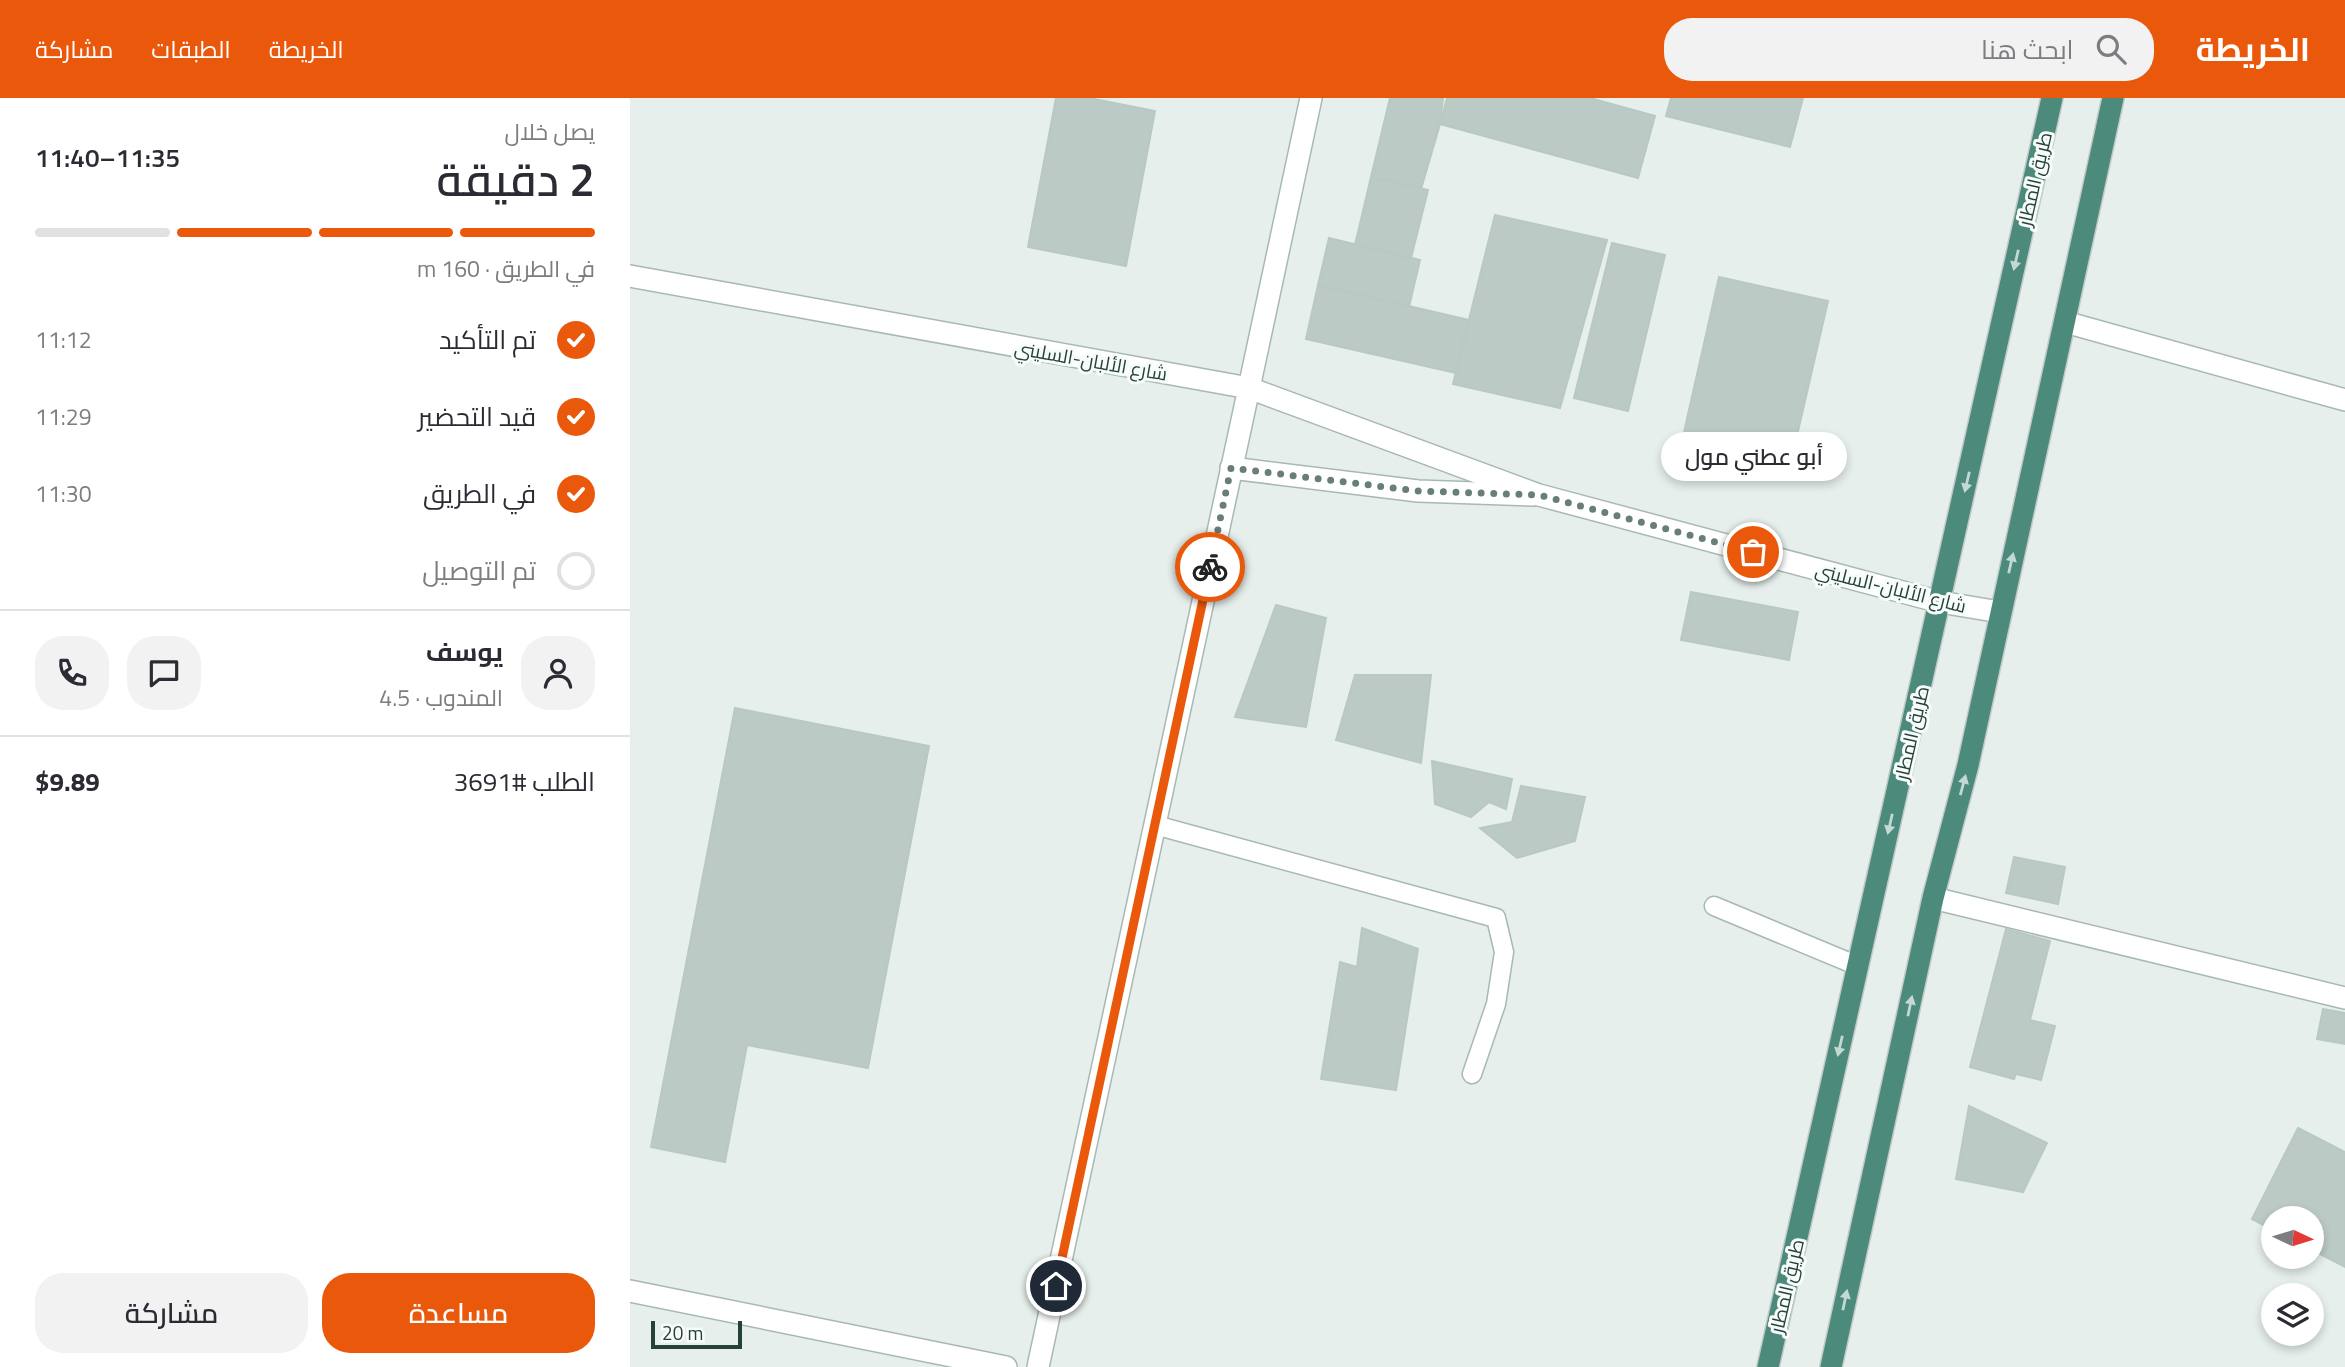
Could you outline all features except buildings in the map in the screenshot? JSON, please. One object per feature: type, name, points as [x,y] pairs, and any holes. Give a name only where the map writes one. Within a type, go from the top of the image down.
[{"type":"highway","name":"طريق المطار","points":[[1768,1367],[2053,98]]},
{"type":"highway","points":[[1831,1367],[1933,898],[1968,765],[2113,98]]},
{"type":"street","points":[[1038,1367],[1310,98]]},
{"type":"street","name":"شارع الألبان-السليني","points":[[630,276],[1249,388],[1539,495],[1940,602],[2000,612]]},
{"type":"street","points":[[2065,322],[2345,400]]},
{"type":"street","name":"شارع الألبان-السليني","points":[[1231,468],[1418,491],[1539,495]]},
{"type":"street","points":[[1933,898],[2345,998]]},
{"type":"street","points":[[630,1291],[1006,1367]]},
{"type":"lane","points":[[1155,825],[1496,918],[1504,952],[1496,1004],[1472,1074]]},
{"type":"lane","points":[[1714,906],[1858,966]]},
{"type":"way so far","points":[[1210,567],[1231,468],[1418,491],[1539,495],[1753,552]]},
{"type":"place","name":"أبو عطني مول","points":[[1753,552]]},
{"type":"route","points":[[1056,1286],[1210,567]]}]
